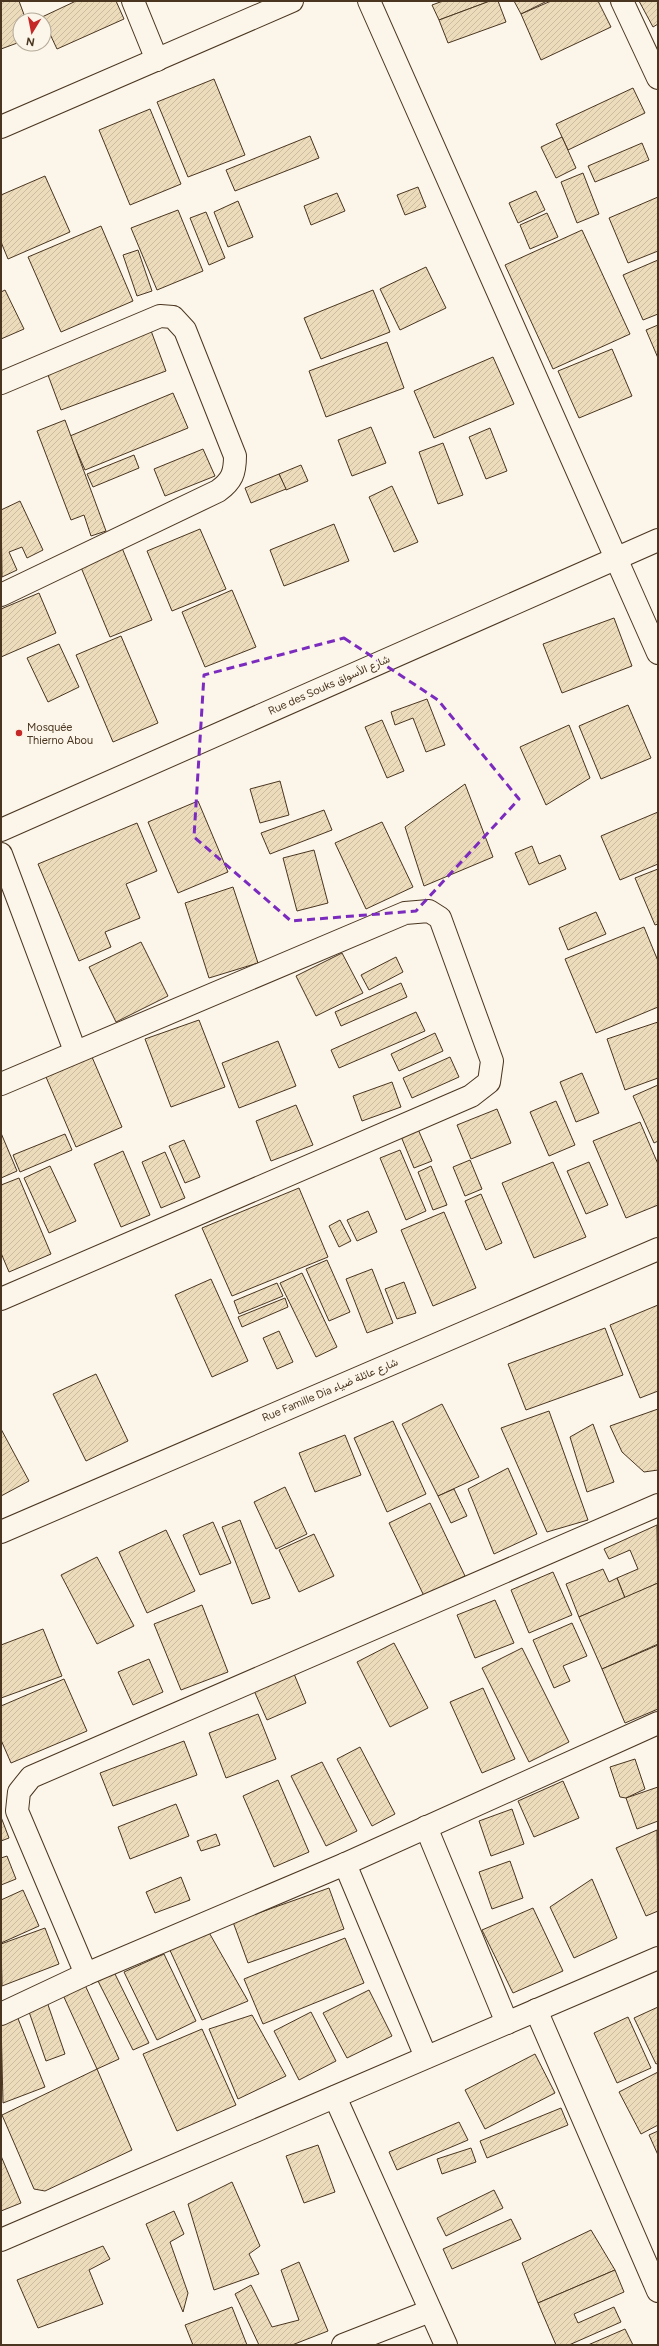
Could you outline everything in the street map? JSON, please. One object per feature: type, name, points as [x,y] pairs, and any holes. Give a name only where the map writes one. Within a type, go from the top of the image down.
[{"type":"street","points":[[133,1],[158,60]]},
{"type":"street","points":[[1,127],[292,1]]},
{"type":"street","points":[[369,1],[658,653]]},
{"type":"street","points":[[622,1],[658,78]]},
{"type":"street","points":[[1,383],[160,316],[173,317],[185,330],[235,456],[235,472],[228,483],[218,491],[1,595]]},
{"type":"street","name":"Rue des Souks شارع الأسواق","points":[[1,830],[658,540]]},
{"type":"street","points":[[1,854],[75,1051]]},
{"type":"street","points":[[1,1084],[75,1051],[406,913],[429,910],[440,918],[492,1061],[489,1082],[471,1096],[1,1299]]},
{"type":"street","name":"Rue Famille Dia شارع عائلة ضياء","points":[[1,1532],[658,1249]]},
{"type":"street","points":[[86,1974],[17,1811],[19,1792],[31,1778],[658,1505]]},
{"type":"street","points":[[1,2014],[86,1974],[345,1864],[658,1723]]},
{"type":"street","points":[[426,1827],[507,2023]]},
{"type":"street","points":[[345,1864],[426,2057]]},
{"type":"street","points":[[1,2240],[658,1958]]},
{"type":"street","points":[[536,2010],[658,2291]]},
{"type":"street","points":[[335,2097],[446,2345]]},
{"type":"street","points":[[343,2345],[430,2311]]},
{"type":"highlighted area","points":[[344,638],[438,700],[519,799],[416,911],[291,921],[194,837],[204,675]]},
{"type":"building","points":[[1,1],[19,1],[23,12],[12,12],[12,45],[1,49]]},
{"type":"building","points":[[76,1],[116,1],[124,19],[57,49],[52,38],[52,12]]},
{"type":"building","points":[[443,1],[490,1],[439,20],[432,5]]},
{"type":"building","points":[[490,1],[498,1],[506,22],[448,43],[439,20]]},
{"type":"building","points":[[514,1],[547,1],[521,14]]},
{"type":"building","points":[[551,1],[598,1],[611,27],[541,60],[521,14]]},
{"type":"building","points":[[639,1],[658,1],[658,24],[653,27]]},
{"type":"building","points":[[214,79],[245,155],[188,177],[157,102]]},
{"type":"building","points":[[633,88],[645,113],[568,150],[556,124]]},
{"type":"building","points":[[150,109],[181,184],[130,205],[99,130]]},
{"type":"building","points":[[310,136],[319,158],[235,191],[226,170]]},
{"type":"building","points":[[562,137],[576,168],[556,178],[541,147]]},
{"type":"building","points":[[642,143],[649,160],[595,182],[588,166]]},
{"type":"building","points":[[583,173],[599,214],[577,223],[561,182]]},
{"type":"building","points":[[45,176],[70,232],[8,259],[1,242],[1,195]]},
{"type":"building","points":[[418,187],[426,207],[405,215],[397,195]]},
{"type":"building","points":[[536,191],[545,210],[518,223],[509,203]]},
{"type":"building","points":[[337,193],[345,211],[311,225],[304,206]]},
{"type":"building","points":[[658,197],[658,251],[628,263],[609,218]]},
{"type":"building","points":[[238,201],[253,237],[228,247],[214,212]]},
{"type":"building","points":[[178,210],[203,271],[157,290],[131,228]]},
{"type":"building","points":[[206,212],[225,258],[209,265],[190,218]]},
{"type":"building","points":[[547,213],[558,237],[530,249],[520,225]]},
{"type":"building","points":[[101,226],[133,301],[61,332],[28,257]]},
{"type":"building","points":[[582,230],[630,334],[553,369],[505,265]]},
{"type":"building","points":[[138,250],[152,291],[137,296],[123,255]]},
{"type":"building","points":[[658,260],[658,314],[643,320],[623,275]]},
{"type":"building","points":[[426,267],[446,308],[400,330],[380,289]]},
{"type":"building","points":[[5,290],[24,329],[1,339],[1,292]]},
{"type":"building","points":[[373,290],[390,332],[321,359],[304,318]]},
{"type":"building","points":[[658,325],[658,358],[646,330]]},
{"type":"building","points":[[150,328],[166,371],[61,410],[45,367]]},
{"type":"building","points":[[387,342],[404,388],[326,417],[309,371]]},
{"type":"building","points":[[612,349],[632,396],[579,418],[558,371]]},
{"type":"building","points":[[493,357],[514,404],[434,438],[414,391]]},
{"type":"building","points":[[173,393],[188,428],[85,470],[70,436]]},
{"type":"building","points":[[65,420],[106,531],[91,536],[84,515],[71,520],[37,431]]},
{"type":"building","points":[[371,427],[386,463],[352,476],[338,440]]},
{"type":"building","points":[[490,428],[507,471],[486,479],[469,437]]},
{"type":"building","points":[[443,443],[463,495],[438,504],[419,452]]},
{"type":"building","points":[[203,449],[215,476],[165,496],[154,469]]},
{"type":"building","points":[[134,455],[139,468],[93,487],[87,474]]},
{"type":"building","points":[[301,465],[308,481],[286,490],[279,474]]},
{"type":"building","points":[[279,474],[286,489],[251,503],[245,488]]},
{"type":"building","points":[[392,486],[418,542],[394,552],[369,497]]},
{"type":"building","points":[[20,501],[43,550],[27,558],[22,547],[9,552],[17,570],[2,577],[1,510]]},
{"type":"building","points":[[334,524],[349,561],[284,586],[270,550]]},
{"type":"building","points":[[200,529],[226,589],[172,611],[147,551]]},
{"type":"building","points":[[122,548],[152,620],[110,637],[80,565]]},
{"type":"building","points":[[232,590],[256,647],[205,667],[182,612]]},
{"type":"building","points":[[39,593],[56,633],[1,657],[1,609]]},
{"type":"building","points":[[614,618],[632,666],[562,693],[543,644]]},
{"type":"building","points":[[121,636],[158,723],[113,742],[76,655]]},
{"type":"building","points":[[59,644],[79,687],[48,702],[27,658]]},
{"type":"building","points":[[427,699],[445,745],[426,752],[413,718],[395,725],[391,712]]},
{"type":"building","points":[[628,705],[651,758],[601,779],[579,726]]},
{"type":"building","points":[[382,720],[404,771],[387,778],[365,727]]},
{"type":"building","points":[[569,725],[590,778],[546,805],[520,747]]},
{"type":"building","points":[[280,781],[289,815],[260,823],[250,789]]},
{"type":"building","points":[[465,784],[493,857],[424,886],[405,827]]},
{"type":"building","points":[[198,801],[228,872],[178,893],[148,822]]},
{"type":"building","points":[[324,810],[332,830],[270,854],[261,833]]},
{"type":"building","points":[[658,812],[658,864],[620,880],[601,836]]},
{"type":"building","points":[[382,822],[413,887],[366,909],[335,843]]},
{"type":"building","points":[[137,823],[157,871],[126,884],[140,918],[105,932],[111,947],[79,961],[38,864]]},
{"type":"building","points":[[532,846],[539,864],[560,855],[566,869],[529,885],[515,853]]},
{"type":"building","points":[[314,850],[328,903],[297,911],[283,858]]},
{"type":"building","points":[[658,869],[658,924],[655,925],[635,878]]},
{"type":"building","points":[[233,887],[258,963],[209,978],[185,903]]},
{"type":"building","points":[[596,912],[606,934],[568,950],[559,928]]},
{"type":"building","points":[[644,927],[658,961],[658,1007],[596,1033],[565,959]]},
{"type":"building","points":[[141,942],[168,996],[116,1022],[89,967]]},
{"type":"building","points":[[342,953],[363,993],[316,1016],[296,976]]},
{"type":"building","points":[[396,957],[403,972],[369,990],[361,975]]},
{"type":"building","points":[[401,983],[407,997],[341,1026],[335,1012]]},
{"type":"building","points":[[416,1012],[425,1031],[339,1068],[331,1050]]},
{"type":"building","points":[[199,1020],[225,1087],[171,1107],[145,1039]]},
{"type":"building","points":[[658,1022],[658,1078],[625,1090],[607,1039]]},
{"type":"building","points":[[435,1033],[443,1051],[399,1071],[391,1054]]},
{"type":"building","points":[[278,1041],[296,1086],[239,1108],[222,1063]]},
{"type":"building","points":[[92,1057],[122,1127],[76,1147],[46,1077]]},
{"type":"building","points":[[450,1057],[459,1077],[412,1098],[403,1078]]},
{"type":"building","points":[[582,1073],[599,1113],[576,1122],[560,1082]]},
{"type":"building","points":[[392,1082],[401,1107],[362,1121],[353,1096]]},
{"type":"building","points":[[658,1085],[658,1141],[654,1143],[633,1096]]},
{"type":"building","points":[[556,1101],[575,1145],[549,1156],[530,1112]]},
{"type":"building","points":[[296,1105],[313,1145],[271,1161],[256,1121]]},
{"type":"building","points":[[497,1109],[511,1143],[471,1159],[457,1125]]},
{"type":"building","points":[[640,1122],[658,1164],[658,1205],[626,1218],[593,1141]]},
{"type":"building","points":[[417,1127],[432,1161],[414,1168],[400,1134]]},
{"type":"building","points":[[1,1133],[17,1171],[1,1178]]},
{"type":"building","points":[[65,1134],[72,1150],[20,1172],[13,1155]]},
{"type":"building","points":[[184,1140],[200,1177],[185,1183],[169,1146]]},
{"type":"building","points":[[400,1150],[426,1211],[406,1220],[380,1158]]},
{"type":"building","points":[[123,1151],[150,1215],[121,1227],[94,1164]]},
{"type":"building","points":[[165,1152],[185,1198],[161,1208],[142,1162]]},
{"type":"building","points":[[470,1160],[482,1189],[465,1196],[453,1167]]},
{"type":"building","points":[[553,1162],[586,1237],[534,1258],[502,1183]]},
{"type":"building","points":[[589,1162],[608,1205],[586,1214],[567,1171]]},
{"type":"building","points":[[50,1166],[76,1221],[49,1233],[24,1178]]},
{"type":"building","points":[[431,1166],[447,1205],[433,1210],[418,1172]]},
{"type":"building","points":[[19,1178],[51,1254],[9,1272],[1,1253],[1,1185]]},
{"type":"building","points":[[299,1188],[328,1257],[232,1296],[202,1228]]},
{"type":"building","points":[[481,1194],[502,1243],[486,1250],[465,1201]]},
{"type":"building","points":[[368,1211],[377,1232],[357,1241],[347,1220]]},
{"type":"building","points":[[444,1212],[476,1288],[433,1306],[401,1230]]},
{"type":"building","points":[[340,1220],[351,1241],[339,1247],[329,1226]]},
{"type":"building","points":[[327,1260],[350,1312],[329,1321],[306,1269]]},
{"type":"building","points":[[372,1269],[393,1323],[367,1333],[346,1279]]},
{"type":"building","points":[[302,1273],[337,1347],[316,1357],[280,1283]]},
{"type":"building","points":[[211,1279],[248,1361],[212,1377],[175,1295]]},
{"type":"building","points":[[404,1282],[416,1313],[397,1319],[385,1289]]},
{"type":"building","points":[[277,1283],[283,1296],[239,1314],[234,1301]]},
{"type":"building","points":[[285,1298],[288,1307],[242,1327],[238,1317]]},
{"type":"building","points":[[658,1305],[658,1391],[640,1398],[610,1325]]},
{"type":"building","points":[[605,1328],[623,1375],[526,1410],[508,1364]]},
{"type":"building","points":[[279,1331],[293,1362],[277,1369],[263,1338]]},
{"type":"building","points":[[96,1374],[128,1441],[86,1461],[53,1394]]},
{"type":"building","points":[[442,1404],[479,1477],[438,1496],[402,1424]]},
{"type":"building","points":[[658,1409],[658,1470],[644,1472],[622,1452],[610,1426]]},
{"type":"building","points":[[549,1411],[588,1520],[547,1532],[501,1428]]},
{"type":"building","points":[[393,1421],[426,1494],[387,1512],[354,1438]]},
{"type":"building","points":[[593,1424],[614,1482],[587,1492],[570,1437]]},
{"type":"building","points":[[1,1429],[29,1481],[1,1496]]},
{"type":"building","points":[[345,1435],[361,1475],[315,1492],[299,1453]]},
{"type":"building","points":[[508,1468],[537,1534],[494,1554],[468,1489]]},
{"type":"building","points":[[285,1487],[307,1534],[276,1549],[254,1502]]},
{"type":"building","points":[[454,1489],[467,1516],[451,1523],[438,1496]]},
{"type":"building","points":[[430,1503],[465,1576],[424,1596],[389,1523]]},
{"type":"building","points":[[240,1520],[270,1598],[252,1604],[222,1527]]},
{"type":"building","points":[[213,1522],[231,1563],[200,1575],[183,1535]]},
{"type":"building","points":[[657,1525],[658,1583],[625,1598],[617,1578],[638,1569],[630,1550],[609,1559],[604,1549]]},
{"type":"building","points":[[166,1530],[195,1591],[147,1613],[119,1552]]},
{"type":"building","points":[[314,1534],[334,1576],[299,1592],[279,1550]]},
{"type":"building","points":[[97,1557],[134,1626],[97,1644],[61,1575]]},
{"type":"building","points":[[603,1569],[609,1582],[617,1578],[625,1598],[579,1617],[566,1584]]},
{"type":"building","points":[[553,1572],[572,1615],[529,1633],[511,1590]]},
{"type":"building","points":[[658,1583],[658,1644],[602,1669],[579,1617]]},
{"type":"building","points":[[495,1600],[514,1643],[475,1658],[457,1615]]},
{"type":"building","points":[[202,1605],[228,1672],[181,1690],[154,1624]]},
{"type":"building","points":[[572,1623],[587,1656],[563,1666],[570,1681],[554,1688],[533,1640]]},
{"type":"building","points":[[43,1629],[62,1676],[1,1698],[1,1645]]},
{"type":"building","points":[[394,1643],[428,1708],[390,1727],[357,1662]]},
{"type":"building","points":[[658,1645],[658,1709],[625,1723],[602,1669]]},
{"type":"building","points":[[522,1648],[569,1742],[529,1762],[482,1668]]},
{"type":"building","points":[[149,1659],[163,1692],[133,1705],[118,1672]]},
{"type":"building","points":[[292,1669],[306,1703],[267,1720],[252,1686]]},
{"type":"building","points":[[64,1679],[87,1731],[11,1763],[1,1740],[1,1706]]},
{"type":"building","points":[[483,1688],[515,1759],[482,1773],[450,1702]]},
{"type":"building","points":[[258,1714],[276,1759],[226,1778],[209,1733]]},
{"type":"building","points":[[184,1741],[197,1775],[113,1806],[100,1773]]},
{"type":"building","points":[[360,1747],[395,1814],[372,1826],[337,1759]]},
{"type":"building","points":[[635,1759],[645,1789],[626,1798],[620,1797],[610,1767]]},
{"type":"building","points":[[322,1762],[357,1831],[326,1846],[291,1776]]},
{"type":"building","points":[[278,1780],[309,1852],[274,1867],[243,1796]]},
{"type":"building","points":[[563,1781],[579,1818],[534,1837],[518,1801]]},
{"type":"building","points":[[658,1787],[658,1821],[637,1829],[626,1798]]},
{"type":"building","points":[[176,1804],[189,1836],[130,1859],[118,1827]]},
{"type":"building","points":[[512,1809],[524,1844],[491,1856],[479,1821]]},
{"type":"building","points":[[1,1817],[9,1838],[1,1841]]},
{"type":"building","points":[[657,1830],[658,1911],[646,1916],[616,1848]]},
{"type":"building","points":[[216,1834],[220,1845],[201,1851],[197,1841]]},
{"type":"building","points":[[7,1856],[16,1879],[1,1885],[1,1858]]},
{"type":"building","points":[[510,1861],[523,1898],[492,1909],[479,1872]]},
{"type":"building","points":[[181,1877],[190,1900],[155,1913],[146,1892]]},
{"type":"building","points":[[592,1879],[617,1938],[574,1958],[550,1907]]},
{"type":"building","points":[[329,1888],[344,1929],[248,1963],[233,1922]]},
{"type":"building","points":[[23,1890],[39,1926],[1,1943],[1,1900]]},
{"type":"building","points":[[533,1908],[563,1971],[513,1993],[482,1930]]},
{"type":"building","points":[[45,1928],[59,1964],[2,1986],[1,1944]]},
{"type":"building","points":[[207,1929],[248,2001],[202,2020],[168,1946]]},
{"type":"building","points":[[345,1938],[364,1983],[263,2024],[244,1979]]},
{"type":"building","points":[[164,1954],[196,2021],[157,2040],[124,1972]]},
{"type":"building","points":[[114,1972],[149,2043],[133,2050],[98,1981]]},
{"type":"building","points":[[85,1985],[119,2059],[97,2069],[63,1995]]},
{"type":"building","points":[[369,1990],[392,2036],[347,2058],[323,2013]]},
{"type":"building","points":[[46,1999],[65,2054],[46,2061],[27,2006]]},
{"type":"building","points":[[658,2007],[658,2063],[656,2064],[634,2018]]},
{"type":"building","points":[[311,2012],[336,2061],[299,2080],[274,2031]]},
{"type":"building","points":[[252,2015],[286,2076],[238,2099],[209,2029]]},
{"type":"building","points":[[17,2016],[45,2087],[3,2103],[1,2022]]},
{"type":"building","points":[[628,2017],[651,2068],[617,2083],[594,2033]]},
{"type":"building","points":[[202,2029],[236,2105],[177,2131],[143,2054]]},
{"type":"building","points":[[535,2054],[555,2093],[485,2129],[465,2090]]},
{"type":"building","points":[[97,2069],[132,2150],[45,2191],[34,2189],[2,2115]]},
{"type":"building","points":[[658,2072],[658,2125],[641,2134],[619,2092]]},
{"type":"building","points":[[561,2108],[568,2125],[487,2158],[480,2141]]},
{"type":"building","points":[[459,2122],[468,2140],[397,2170],[389,2152]]},
{"type":"building","points":[[658,2131],[658,2155],[649,2135]]},
{"type":"building","points":[[318,2145],[335,2192],[304,2203],[286,2156]]},
{"type":"building","points":[[471,2148],[476,2162],[442,2174],[437,2159]]},
{"type":"building","points":[[1,2156],[21,2203],[1,2211]]},
{"type":"building","points":[[232,2182],[260,2246],[249,2254],[259,2274],[214,2290],[188,2204]]},
{"type":"building","points":[[494,2190],[503,2208],[446,2236],[437,2218]]},
{"type":"building","points":[[174,2211],[184,2234],[170,2242],[188,2293],[183,2312],[146,2224]]},
{"type":"building","points":[[511,2219],[521,2239],[452,2269],[443,2249]]},
{"type":"building","points":[[591,2230],[615,2270],[538,2303],[522,2263]]},
{"type":"building","points":[[103,2246],[110,2259],[89,2270],[103,2304],[38,2328],[17,2280]]},
{"type":"building","points":[[299,2262],[328,2331],[292,2345],[259,2345],[235,2294],[251,2285],[272,2327],[299,2320],[281,2270]]},
{"type":"building","points":[[615,2270],[624,2292],[574,2314],[578,2323],[614,2307],[621,2322],[569,2345],[556,2345],[538,2303]]},
{"type":"building","points":[[232,2307],[247,2345],[193,2345],[185,2325]]},
{"type":"building","points":[[625,2329],[633,2345],[588,2345]]},
{"type":"place","name":"Mosquée Thierno Abou","points":[[19,733]]}]
